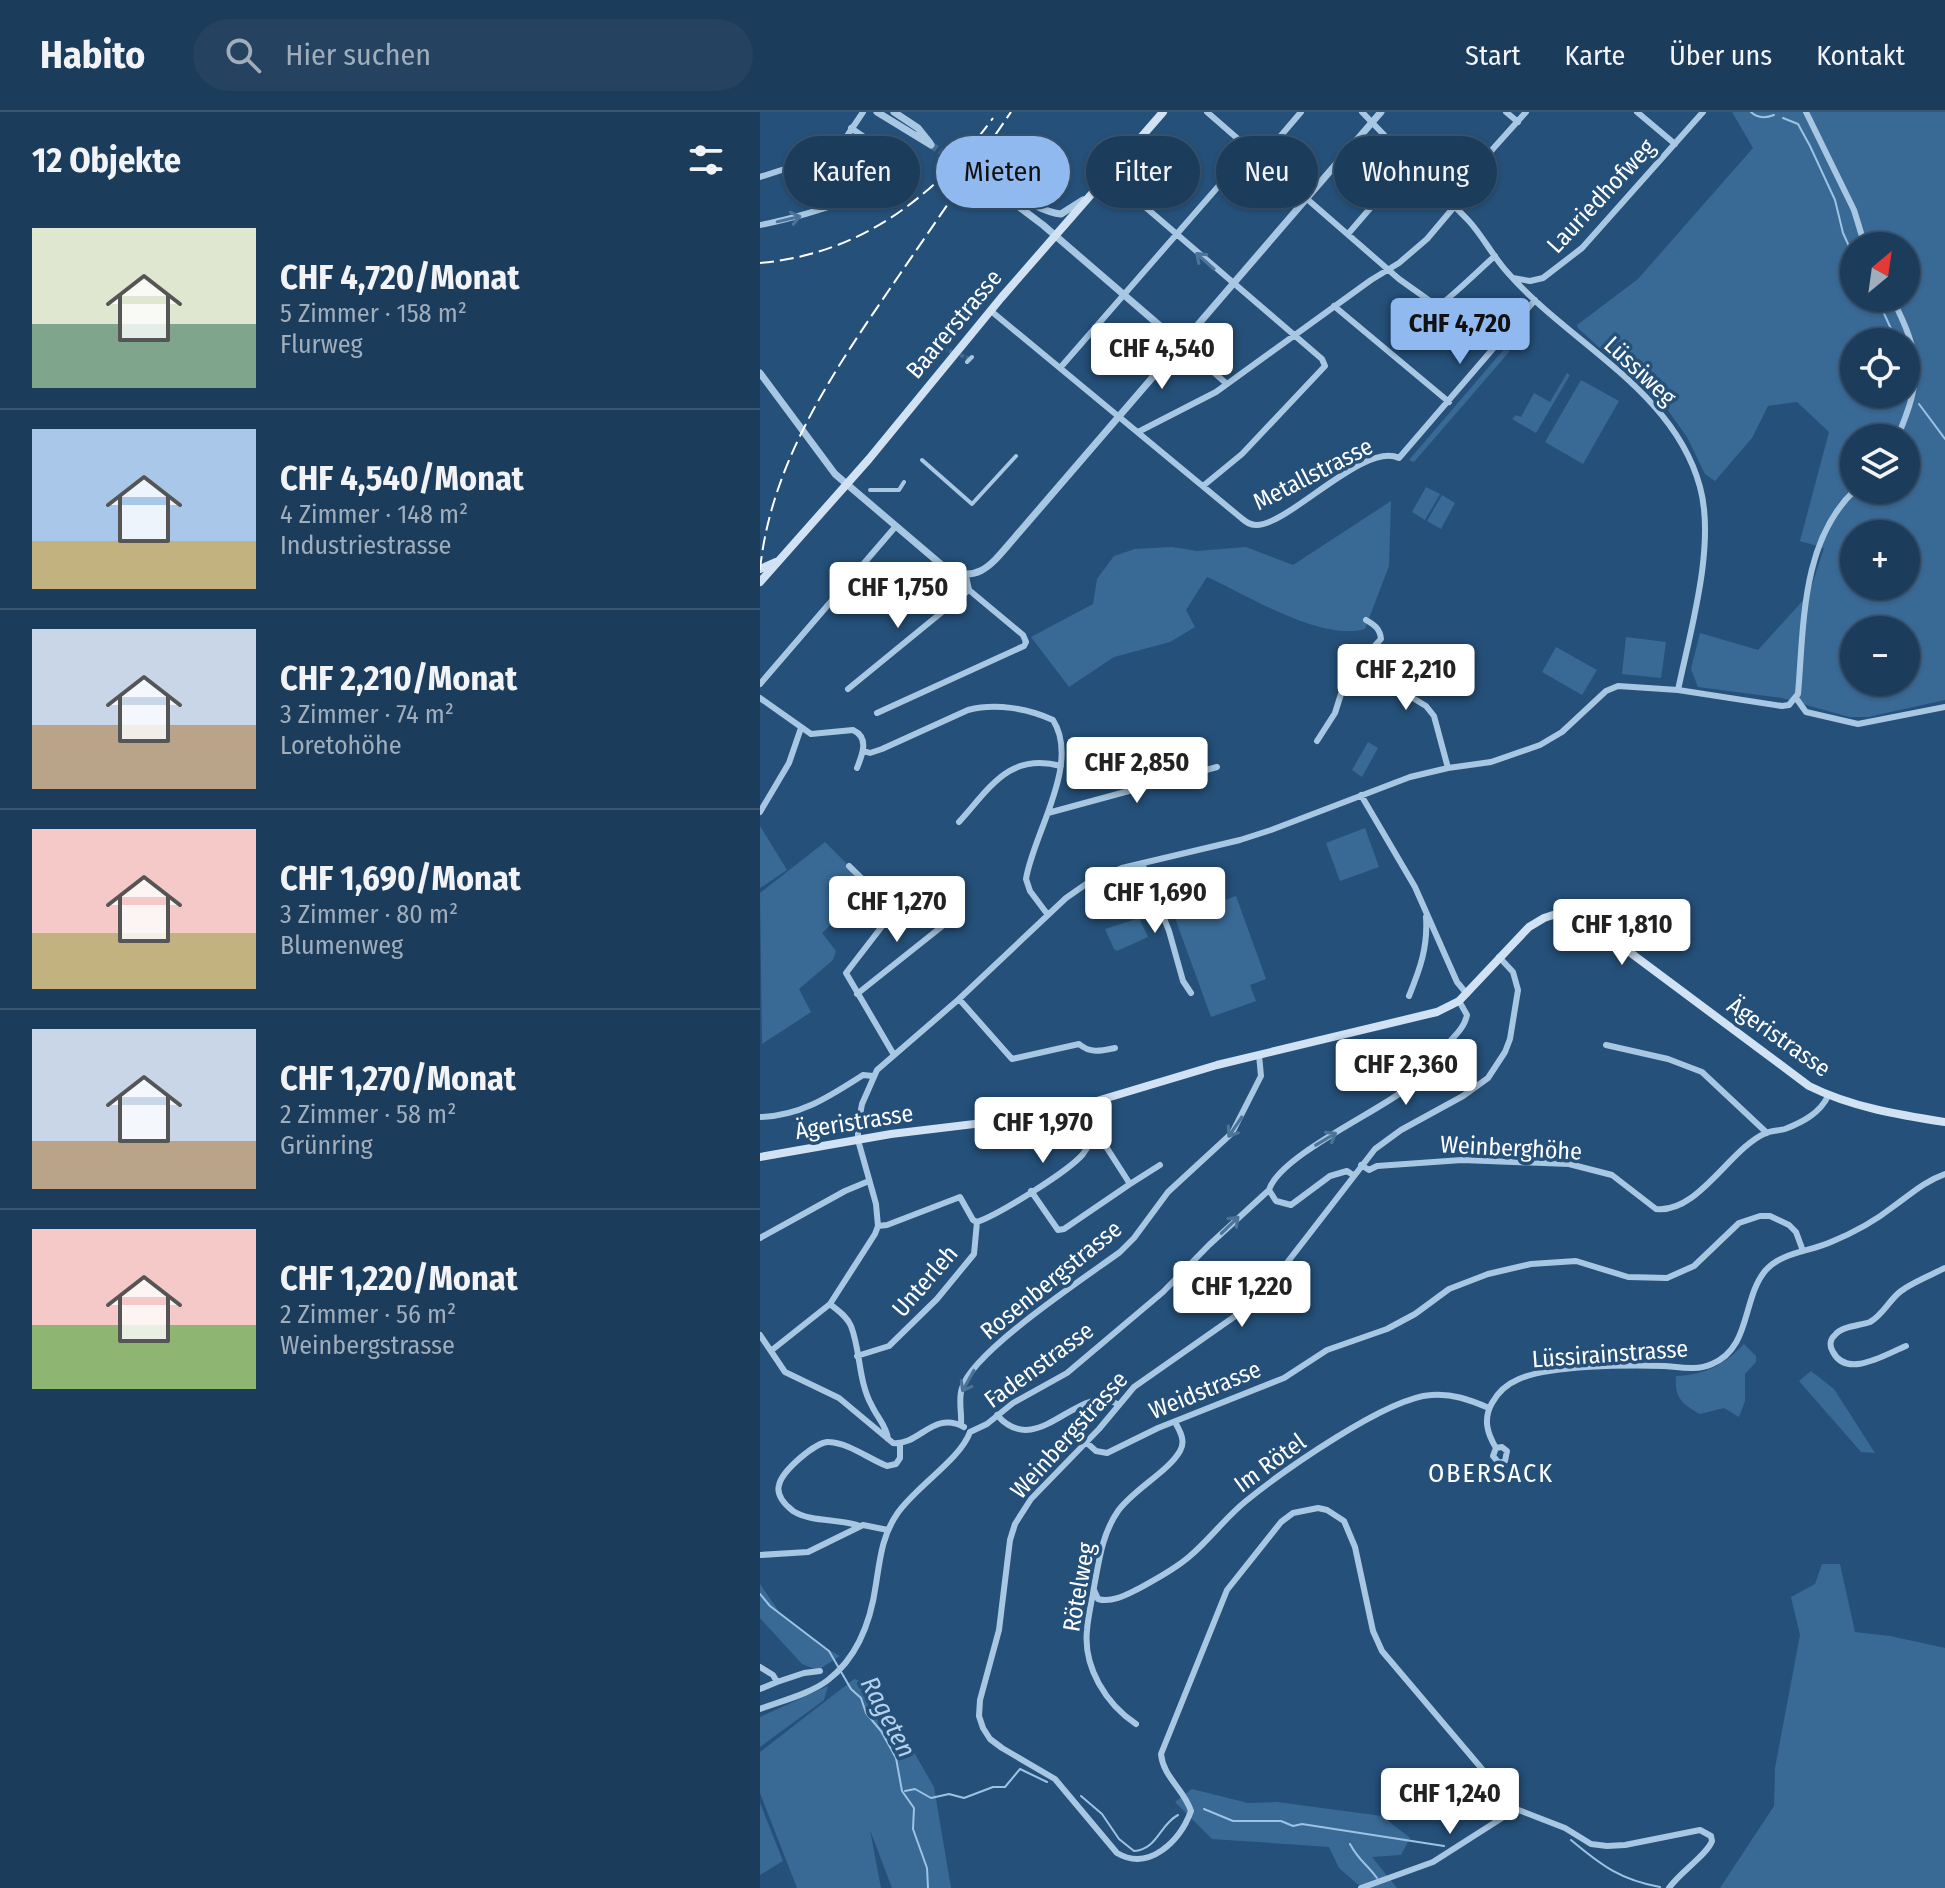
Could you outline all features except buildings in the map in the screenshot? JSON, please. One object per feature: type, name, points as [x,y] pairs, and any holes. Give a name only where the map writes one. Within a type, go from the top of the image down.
[{"type":"main road","name":"Baarerstrasse","points":[[1142,136],[1163,112]]},
{"type":"main road","name":"Baarerstrasse","points":[[760,582],[1086,202]]},
{"type":"main road","name":"Baarerstrasse","points":[[760,569],[777,561]]},
{"type":"main road","name":"Ägeristrasse","points":[[760,1157],[858,1140],[1032,1118],[1177,1076],[1437,1012],[1467,994],[1529,927],[1544,918],[1562,914],[1577,917],[1604,933],[1789,1073],[1828,1096],[1887,1112],[1945,1122]]},
{"type":"street","points":[[760,177],[825,156],[837,147],[864,112],[874,112],[931,145],[918,128],[894,112]]},
{"type":"street","points":[[1207,112],[1234,136]]},
{"type":"street","points":[[1281,136],[1301,112]]},
{"type":"street","name":"Lüssiweg","points":[[1362,112],[1385,136]]},
{"type":"street","points":[[1318,185],[1381,112]]},
{"type":"street","points":[[1506,112],[1518,122]]},
{"type":"street","points":[[1497,146],[1526,112]]},
{"type":"street","points":[[1637,112],[1675,144]]},
{"type":"street","name":"Lauriedhofweg","points":[[1513,278],[1530,281],[1555,271],[1603,227],[1703,112]]},
{"type":"street","points":[[1806,112],[1854,210],[1861,232]]},
{"type":"street","points":[[760,225],[806,215],[839,202],[893,172],[896,159],[851,128]]},
{"type":"street","points":[[1060,368],[1216,191]]},
{"type":"street","points":[[1040,208],[1061,214],[1086,198]]},
{"type":"street","points":[[1022,208],[1227,384]]},
{"type":"street","points":[[1146,208],[1322,359],[1325,366],[1242,454],[1203,486]]},
{"type":"street","points":[[760,373],[832,470],[846,484],[944,567],[966,576],[983,569],[1004,549],[1298,208]]},
{"type":"street","points":[[1317,208],[1388,270],[1437,306],[1442,305],[1495,256]]},
{"type":"street","points":[[1348,234],[1370,208]]},
{"type":"street","points":[[1138,432],[1227,384],[1294,337],[1417,248],[1453,208]]},
{"type":"street","name":"Lüssiweg","points":[[1455,208],[1535,300],[1662,414],[1684,447],[1705,509],[1705,541],[1678,690]]},
{"type":"street","points":[[1334,306],[1449,402],[1535,300]]},
{"type":"street","name":"Metallstrasse","points":[[991,311],[1249,524],[1258,526],[1333,480],[1376,458],[1392,455],[1399,458],[1449,402]]},
{"type":"street","points":[[1898,312],[1915,351],[1911,399],[1902,424]]},
{"type":"street","points":[[922,460],[972,504],[1016,456]]},
{"type":"street","points":[[870,490],[899,490],[904,482]]},
{"type":"street","points":[[1841,504],[1831,518],[1811,572],[1796,698],[1806,712],[1858,724],[1945,707]]},
{"type":"street","points":[[760,684],[896,526]]},
{"type":"street","points":[[877,713],[1024,646],[1023,635],[969,590],[966,576]]},
{"type":"street","points":[[848,689],[969,590]]},
{"type":"street","points":[[1317,741],[1335,713],[1347,675],[1381,639],[1381,632],[1366,620]]},
{"type":"street","points":[[1357,664],[1426,706],[1434,716],[1448,768]]},
{"type":"street","points":[[772,1350],[830,1304],[870,1244],[878,1226],[876,1204],[858,1140],[862,1104],[873,1076],[1048,915],[1089,882],[1142,863],[1240,840],[1361,795],[1448,768],[1491,762],[1540,745],[1562,732],[1613,687],[1626,685],[1678,690],[1786,706],[1796,698]]},
{"type":"street","points":[[760,698],[801,728],[817,735],[853,730],[863,738],[864,751],[857,768]]},
{"type":"street","points":[[864,751],[870,753],[882,749],[968,710],[996,706],[1024,710],[1053,720],[1061,766],[1026,879],[1030,891],[1048,915]]},
{"type":"street","points":[[760,812],[789,763],[801,728]]},
{"type":"street","points":[[959,822],[1004,772],[1016,765],[1048,763],[1061,766]]},
{"type":"street","points":[[1048,813],[1217,767]]},
{"type":"street","points":[[1361,795],[1415,887],[1457,982],[1467,994]]},
{"type":"street","points":[[1142,863],[1169,931],[1183,981],[1191,993]]},
{"type":"street","points":[[849,866],[892,908],[890,916],[848,969],[848,980],[894,1055]]},
{"type":"street","points":[[1409,996],[1425,952],[1426,913]]},
{"type":"street","points":[[857,994],[955,916]]},
{"type":"street","name":"Weinbergstrasse","points":[[1499,957],[1513,972],[1518,990],[1511,1035],[1488,1078],[1386,1140],[1361,1165],[1255,1300],[1134,1387],[1087,1443],[1031,1499],[1015,1524],[1010,1540],[999,1630],[980,1700],[979,1716],[990,1739],[1055,1779],[1117,1853],[1128,1860],[1141,1861],[1152,1857],[1179,1834],[1191,1811],[1183,1792],[1162,1765],[1161,1754],[1227,1590],[1281,1522],[1307,1508],[1327,1510],[1344,1521],[1350,1530],[1364,1579],[1373,1631],[1382,1651],[1516,1809]]},
{"type":"street","points":[[959,999],[1012,1059],[1079,1044],[1086,1050],[1097,1052],[1115,1048]]},
{"type":"street","name":"Fadenstrasse","points":[[760,1709],[826,1682],[855,1650],[871,1616],[881,1547],[888,1530],[910,1497],[964,1444],[970,1432],[987,1424],[1013,1403],[1067,1373],[1163,1292],[1269,1190],[1273,1182],[1313,1147],[1403,1091],[1423,1073],[1465,1021],[1467,1015],[1459,1001]]},
{"type":"street","points":[[1606,1045],[1668,1059],[1702,1072],[1767,1133],[1800,1122],[1819,1110],[1828,1096]]},
{"type":"street","name":"Rosenbergstrasse","points":[[961,1425],[961,1395],[968,1375],[1005,1339],[1120,1252],[1168,1192],[1232,1133],[1261,1076],[1259,1055]]},
{"type":"street","points":[[760,1117],[796,1113],[819,1103],[863,1075],[873,1076]]},
{"type":"street","points":[[977,1222],[1077,1160],[1092,1137],[1100,1109],[1099,1101]]},
{"type":"street","name":"Weinberghöhe","points":[[1361,1165],[1369,1170],[1377,1166],[1462,1160],[1569,1164],[1612,1175],[1656,1209],[1664,1210],[1691,1197],[1736,1155],[1767,1133]]},
{"type":"street","points":[[1092,1137],[1105,1145],[1130,1184]]},
{"type":"street","points":[[1031,1191],[1058,1230],[1064,1229],[1160,1165]]},
{"type":"street","points":[[1269,1190],[1276,1201],[1291,1205],[1330,1176],[1347,1171],[1353,1175]]},
{"type":"street","name":"Lüssirainstrasse","points":[[1489,1408],[1497,1395],[1517,1379],[1545,1372],[1662,1366],[1694,1368],[1712,1364],[1736,1344],[1757,1283],[1765,1271],[1780,1259],[1828,1244],[1861,1227],[1925,1182],[1945,1174]]},
{"type":"street","points":[[760,1238],[869,1181]]},
{"type":"street","name":"Unterleh","points":[[857,1356],[889,1346],[903,1335],[974,1254],[977,1222],[960,1197],[878,1226]]},
{"type":"street","name":"Weidstrasse","points":[[1087,1443],[1096,1451],[1107,1453],[1284,1378],[1327,1350],[1387,1329],[1415,1314],[1449,1289],[1488,1274],[1531,1264],[1576,1261],[1628,1277],[1667,1278],[1694,1266],[1739,1223],[1760,1216],[1770,1216],[1789,1225],[1796,1232],[1803,1251]]},
{"type":"street","points":[[1906,1346],[1853,1365],[1841,1361],[1830,1346],[1837,1332],[1872,1321],[1900,1292],[1945,1268]]},
{"type":"street","points":[[830,1304],[847,1318],[852,1328],[870,1403],[888,1434],[888,1440]]},
{"type":"street","points":[[760,1335],[785,1372],[839,1398],[888,1440],[903,1442],[935,1424],[961,1425],[970,1432]]},
{"type":"street","name":"Im Rötel","points":[[1094,1590],[1098,1599],[1108,1600],[1128,1594],[1172,1570],[1244,1502],[1290,1469],[1387,1409],[1412,1398],[1450,1394],[1489,1408]]},
{"type":"street","points":[[997,1415],[1013,1428],[1029,1430],[1094,1401],[1109,1400],[1117,1404]]},
{"type":"street","points":[[1489,1408],[1487,1426],[1496,1448]]},
{"type":"street","name":"Rötelweg","points":[[1136,1724],[1124,1716],[1103,1690],[1092,1669],[1087,1632],[1103,1544],[1117,1513],[1127,1501],[1180,1452],[1182,1440],[1175,1422]]},
{"type":"street","points":[[888,1530],[802,1516],[784,1502],[779,1485],[784,1475],[817,1444],[839,1444],[887,1466],[896,1464],[900,1458],[903,1442]]},
{"type":"street","points":[[760,1555],[808,1552],[860,1526]]},
{"type":"street","points":[[760,1667],[773,1675],[777,1682]]},
{"type":"street","points":[[760,1689],[804,1673],[820,1671]]},
{"type":"street","points":[[1361,1888],[1453,1852],[1516,1809],[1565,1828],[1591,1844],[1607,1846],[1700,1830],[1706,1832],[1711,1836],[1711,1846],[1669,1888]]},
{"type":"shaded area","points":[[1732,112],[1945,112],[1945,700],[1868,717],[1849,717],[1782,698],[1698,687],[1691,669],[1700,633],[1758,650],[1809,594],[1824,548],[1800,541],[1829,432],[1797,402],[1768,406],[1752,438],[1715,481],[1705,474],[1687,437],[1667,409],[1578,328],[1577,325],[1638,279],[1753,148]]},
{"type":"shaded area","points":[[1505,348],[1509,348],[1509,352],[1414,462],[1409,460]]},
{"type":"shaded area","points":[[1567,373],[1570,375],[1536,433],[1512,419],[1516,415],[1521,417],[1534,393],[1550,402]]},
{"type":"shaded area","points":[[1581,380],[1619,401],[1583,464],[1545,442]]},
{"type":"shaded area","points":[[1426,487],[1440,494],[1425,520],[1412,512]]},
{"type":"shaded area","points":[[1442,495],[1455,503],[1441,529],[1427,521]]},
{"type":"shaded area","points":[[1391,501],[1389,566],[1365,629],[1327,629],[1306,623],[1207,577],[1186,610],[1195,627],[1170,642],[1114,657],[1069,687],[1031,637],[1093,604],[1097,579],[1114,556],[1135,549],[1172,547],[1197,551],[1246,547],[1293,565]]},
{"type":"shaded area","points":[[1626,637],[1666,642],[1661,678],[1622,674]]},
{"type":"shaded area","points":[[1556,647],[1597,670],[1582,695],[1542,672]]},
{"type":"shaded area","points":[[1368,742],[1378,748],[1362,777],[1352,770]]},
{"type":"shaded area","points":[[760,826],[787,870],[760,888]]},
{"type":"shaded area","points":[[1365,828],[1379,867],[1340,881],[1326,843]]},
{"type":"shaded area","points":[[825,842],[870,887],[822,933],[836,951],[833,960],[799,989],[811,1012],[762,1044],[760,893]]},
{"type":"shaded area","points":[[1236,896],[1266,979],[1250,985],[1256,1001],[1211,1017],[1175,918]]},
{"type":"shaded area","points":[[1139,918],[1148,937],[1117,951],[1114,949],[1105,929]]},
{"type":"shaded area","points":[[1744,1344],[1756,1356],[1756,1362],[1745,1374],[1745,1401],[1739,1417],[1724,1408],[1700,1414],[1684,1403],[1676,1389],[1676,1376],[1713,1368]]},
{"type":"shaded area","points":[[1811,1371],[1834,1389],[1875,1453],[1861,1452],[1799,1381]]},
{"type":"shaded area","points":[[1822,1564],[1840,1564],[1855,1632],[1945,1648],[1945,1888],[1720,1888],[1774,1806],[1775,1768],[1800,1635],[1791,1597],[1815,1584]]},
{"type":"shaded area","points":[[760,1584],[780,1613],[820,1645],[840,1656],[818,1670],[802,1664],[760,1618]]},
{"type":"shaded area","points":[[854,1679],[872,1684],[934,1787],[951,1888],[892,1888],[870,1830],[881,1888],[797,1888],[760,1793],[760,1752]]},
{"type":"shaded area","points":[[828,1686],[824,1700],[760,1747],[760,1717]]},
{"type":"shaded area","points":[[1192,1789],[1248,1803],[1277,1802],[1382,1816],[1410,1838],[1401,1855],[1372,1857],[1397,1888],[1362,1888],[1339,1868],[1329,1847],[1212,1839],[1175,1802]]},
{"type":"shaded area","points":[[760,1803],[783,1861],[760,1875]]},
{"type":"waterway","points":[[1751,112],[1762,117],[1774,115]]},
{"type":"waterway","points":[[1783,118],[1798,124],[1810,146],[1835,200],[1843,232]]},
{"type":"waterway","points":[[1883,312],[1891,328]]},
{"type":"waterway","points":[[1920,405],[1945,439]]},
{"type":"waterway","name":"Rageten","points":[[760,1594],[770,1606],[829,1651],[851,1689],[861,1698],[866,1713],[881,1731],[896,1758],[902,1791],[914,1808],[913,1829],[927,1868],[928,1888]]},
{"type":"waterway","points":[[905,1791],[915,1789],[931,1798],[949,1794],[964,1798],[993,1787],[1005,1787],[1020,1769],[1047,1782]]},
{"type":"waterway","points":[[1081,1796],[1102,1814],[1119,1839],[1134,1851],[1142,1850],[1153,1842],[1178,1815]]},
{"type":"waterway","points":[[1204,1809],[1233,1821],[1281,1821],[1293,1826],[1302,1824],[1444,1846]]},
{"type":"waterway","points":[[1571,1840],[1612,1871],[1660,1887]]},
{"type":"waterway","points":[[1350,1844],[1377,1878]]},
{"type":"tunnel","points":[[931,145],[936,148]]},
{"type":"tunnel","points":[[935,340],[947,350],[970,359]]},
{"type":"railway","points":[[760,570],[778,490],[811,414],[854,343],[1011,112]]},
{"type":"railway","points":[[760,263],[830,248],[892,217],[946,173],[993,118]]},
{"type":"district","name":"OBERSACK","points":[[1491,1473]]}]
